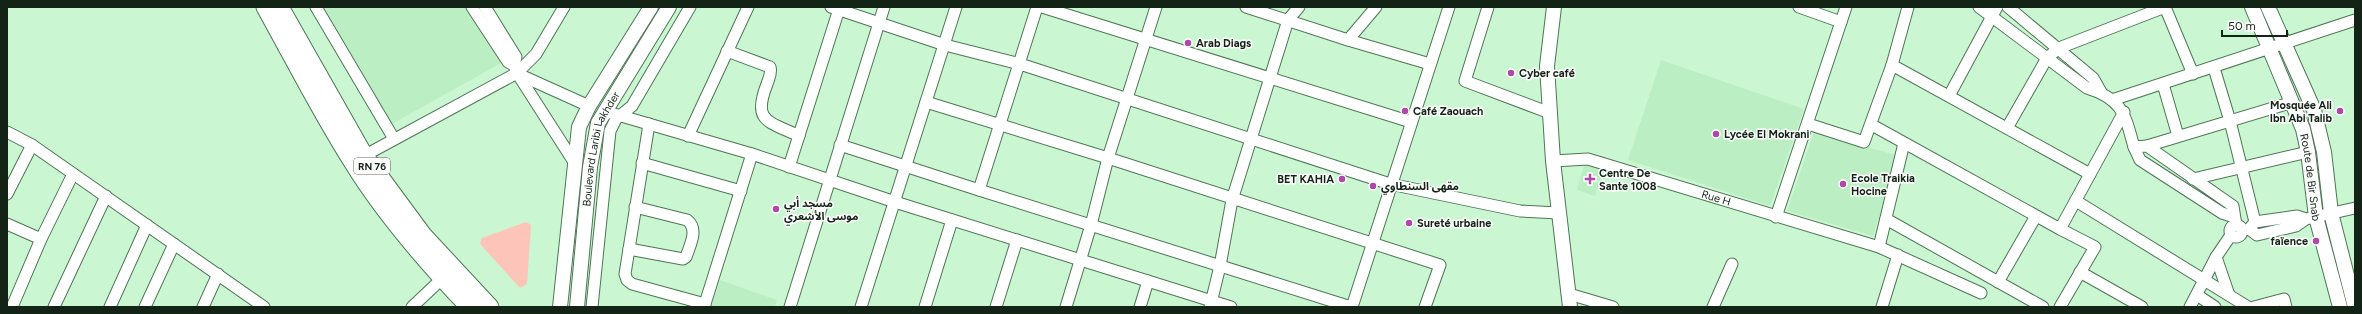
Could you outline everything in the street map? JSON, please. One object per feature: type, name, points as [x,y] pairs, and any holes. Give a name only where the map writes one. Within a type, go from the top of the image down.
[{"type":"highway","name":"RN 76","points":[[265,7],[358,159]]},
{"type":"highway","name":"RN 76","points":[[280,7],[358,159],[374,195],[448,273],[468,299],[490,307]]},
{"type":"main road","name":"Boulevard Laribi Lakhder","points":[[560,307],[574,162],[580,127],[589,106],[651,7]]},
{"type":"main road","name":"Boulevard Laribi Lakhder","points":[[579,307],[592,145],[598,123],[669,7]]},
{"type":"main road","points":[[1554,7],[1547,66],[1553,161],[1570,301]]},
{"type":"main road","name":"Route de Bir Snab","points":[[2252,7],[2303,129],[2308,152],[2311,218],[2350,305]]},
{"type":"main road","name":"Route de Bir Snab","points":[[2268,7],[2314,110],[2324,152],[2332,212],[2350,305]]},
{"type":"street","points":[[316,7],[394,139]]},
{"type":"street","points":[[472,7],[508,62],[516,69],[589,106]]},
{"type":"street","points":[[485,7],[516,57],[516,69],[574,162]]},
{"type":"street","points":[[358,159],[516,69],[536,54],[564,7]]},
{"type":"street","points":[[592,307],[609,134],[613,123],[619,116],[632,106],[690,7]]},
{"type":"street","points":[[688,136],[748,7]]},
{"type":"street","points":[[790,307],[884,7]]},
{"type":"street","points":[[861,307],[956,7]]},
{"type":"street","points":[[980,190],[1037,7]]},
{"type":"street","points":[[1042,7],[1270,80],[1411,122]]},
{"type":"street","points":[[1066,307],[1091,226],[1108,158],[1156,7]]},
{"type":"street","points":[[1246,7],[1348,40],[1430,64]]},
{"type":"street","points":[[1211,304],[1220,266],[1232,200],[1252,140],[1288,20],[1300,7]]},
{"type":"street","points":[[1348,40],[1376,7]]},
{"type":"street","points":[[840,145],[1091,226],[1352,307],[1390,184],[1449,7]]},
{"type":"street","points":[[1488,7],[1465,81],[1550,114]]},
{"type":"street","points":[[1799,7],[1841,22]]},
{"type":"street","points":[[1776,217],[1846,7]]},
{"type":"street","points":[[1808,124],[1864,142],[1872,125],[1892,65],[1908,7]]},
{"type":"street","points":[[1980,7],[1995,12],[2047,58],[2087,88],[2101,92],[2112,100],[2124,112],[2134,147],[2140,160],[2241,226],[2297,216],[2311,218],[2355,208]]},
{"type":"street","points":[[2008,7],[2059,48],[2093,78],[2101,92]]},
{"type":"street","points":[[2007,128],[2047,58],[2059,48],[2165,7],[2193,74]]},
{"type":"street","points":[[789,167],[835,8],[878,24],[945,45],[1020,64],[1390,184],[1520,211],[1559,214]]},
{"type":"street","points":[[1949,96],[1995,12]]},
{"type":"street","points":[[2112,100],[2214,68],[2284,42],[2355,20]]},
{"type":"street","points":[[727,51],[770,66],[772,72],[760,101],[760,111],[766,120],[799,136]]},
{"type":"street","points":[[1892,65],[2090,174]]},
{"type":"street","points":[[2190,307],[2216,257],[2241,226],[2242,169],[2230,121],[2214,68]]},
{"type":"street","points":[[2163,84],[2178,136]]},
{"type":"street","points":[[926,102],[1108,158],[1232,200],[1440,265],[1426,307]]},
{"type":"street","points":[[2134,147],[2147,146],[2293,102]]},
{"type":"street","points":[[604,111],[752,154],[895,202],[1148,281],[1211,304],[1231,307]]},
{"type":"street","points":[[2060,229],[2124,112]]},
{"type":"street","points":[[649,124],[625,274],[627,280],[632,284],[705,306],[752,154]]},
{"type":"street","points":[[1872,125],[2095,247],[2060,307]]},
{"type":"street","points":[[7,132],[32,145],[264,307]]},
{"type":"street","points":[[1879,247],[1904,143]]},
{"type":"street","points":[[7,194],[32,145]]},
{"type":"street","points":[[2147,146],[2233,206],[2241,226]]},
{"type":"street","points":[[2193,179],[2242,169],[2308,152]]},
{"type":"street","name":"Rue H","points":[[1553,161],[1588,159],[1879,247],[1981,293]]},
{"type":"street","points":[[642,163],[741,191]]},
{"type":"street","points":[[12,307],[41,240],[73,174]]},
{"type":"street","points":[[54,307],[106,196]]},
{"type":"street","points":[[2076,201],[2248,307]]},
{"type":"street","points":[[629,249],[679,260],[683,259],[686,257],[694,230],[692,224],[687,220],[635,206]]},
{"type":"street","points":[[1998,282],[2036,216]]},
{"type":"street","points":[[1886,219],[2043,307]]},
{"type":"street","points":[[925,307],[952,220]]},
{"type":"street","points":[[7,224],[41,240]]},
{"type":"street","points":[[110,307],[147,225]]},
{"type":"street","points":[[996,307],[1017,240]]},
{"type":"street","points":[[145,307],[174,244]]},
{"type":"street","points":[[1882,307],[1898,255]]},
{"type":"street","points":[[2216,257],[2229,295]]},
{"type":"street","points":[[1713,307],[1732,264]]},
{"type":"street","points":[[2080,272],[2142,307]]},
{"type":"street","points":[[412,307],[448,273]]},
{"type":"street","points":[[203,307],[218,274]]},
{"type":"street","points":[[1140,307],[1148,281]]},
{"type":"street","points":[[2197,295],[2215,307]]},
{"type":"street","points":[[2254,307],[2284,299],[2286,307]]},
{"type":"street","points":[[1570,301],[1613,307]]},
{"type":"shaded area","points":[[324,7],[469,7],[503,62],[392,124]]},
{"type":"shaded area","name":"Lycée El Mokrani","points":[[1661,60],[1804,109],[1770,206],[1628,160]]},
{"type":"shaded area","name":"Ecole Traikia Hocine","points":[[1814,132],[1899,156],[1873,236],[1787,211]]},
{"type":"shaded area","name":"Centre De Sante 1008","points":[[1585,162],[1604,168],[1595,196],[1577,190]]},
{"type":"shaded area","points":[[526,222],[531,225],[527,284],[520,288],[480,244],[482,238]]},
{"type":"shaded area","points":[[720,280],[777,300],[775,307],[711,307]]},
{"type":"place","name":"Arab Diags","points":[[1188,43]]},
{"type":"place","name":"Cyber café","points":[[1511,73]]},
{"type":"place","name":"Café Zaouach","points":[[1405,111]]},
{"type":"place","name":"Mosquée Ali Ibn Abi Talib","points":[[2340,111]]},
{"type":"place","name":"Lycée El Mokrani","points":[[1716,134]]},
{"type":"place","name":"BET KAHIA","points":[[1342,179]]},
{"type":"place","name":"Centre De Sante 1008","points":[[1590,179]]},
{"type":"place","name":"Ecole Traikia Hocine","points":[[1843,184]]},
{"type":"place","name":"مقهى السنطاوي","points":[[1373,186]]},
{"type":"place","name":"مسجد أبي موسى الأشعري","points":[[776,209]]},
{"type":"place","name":"Sureté urbaine","points":[[1409,223]]},
{"type":"place","name":"faïence","points":[[2316,241]]}]
